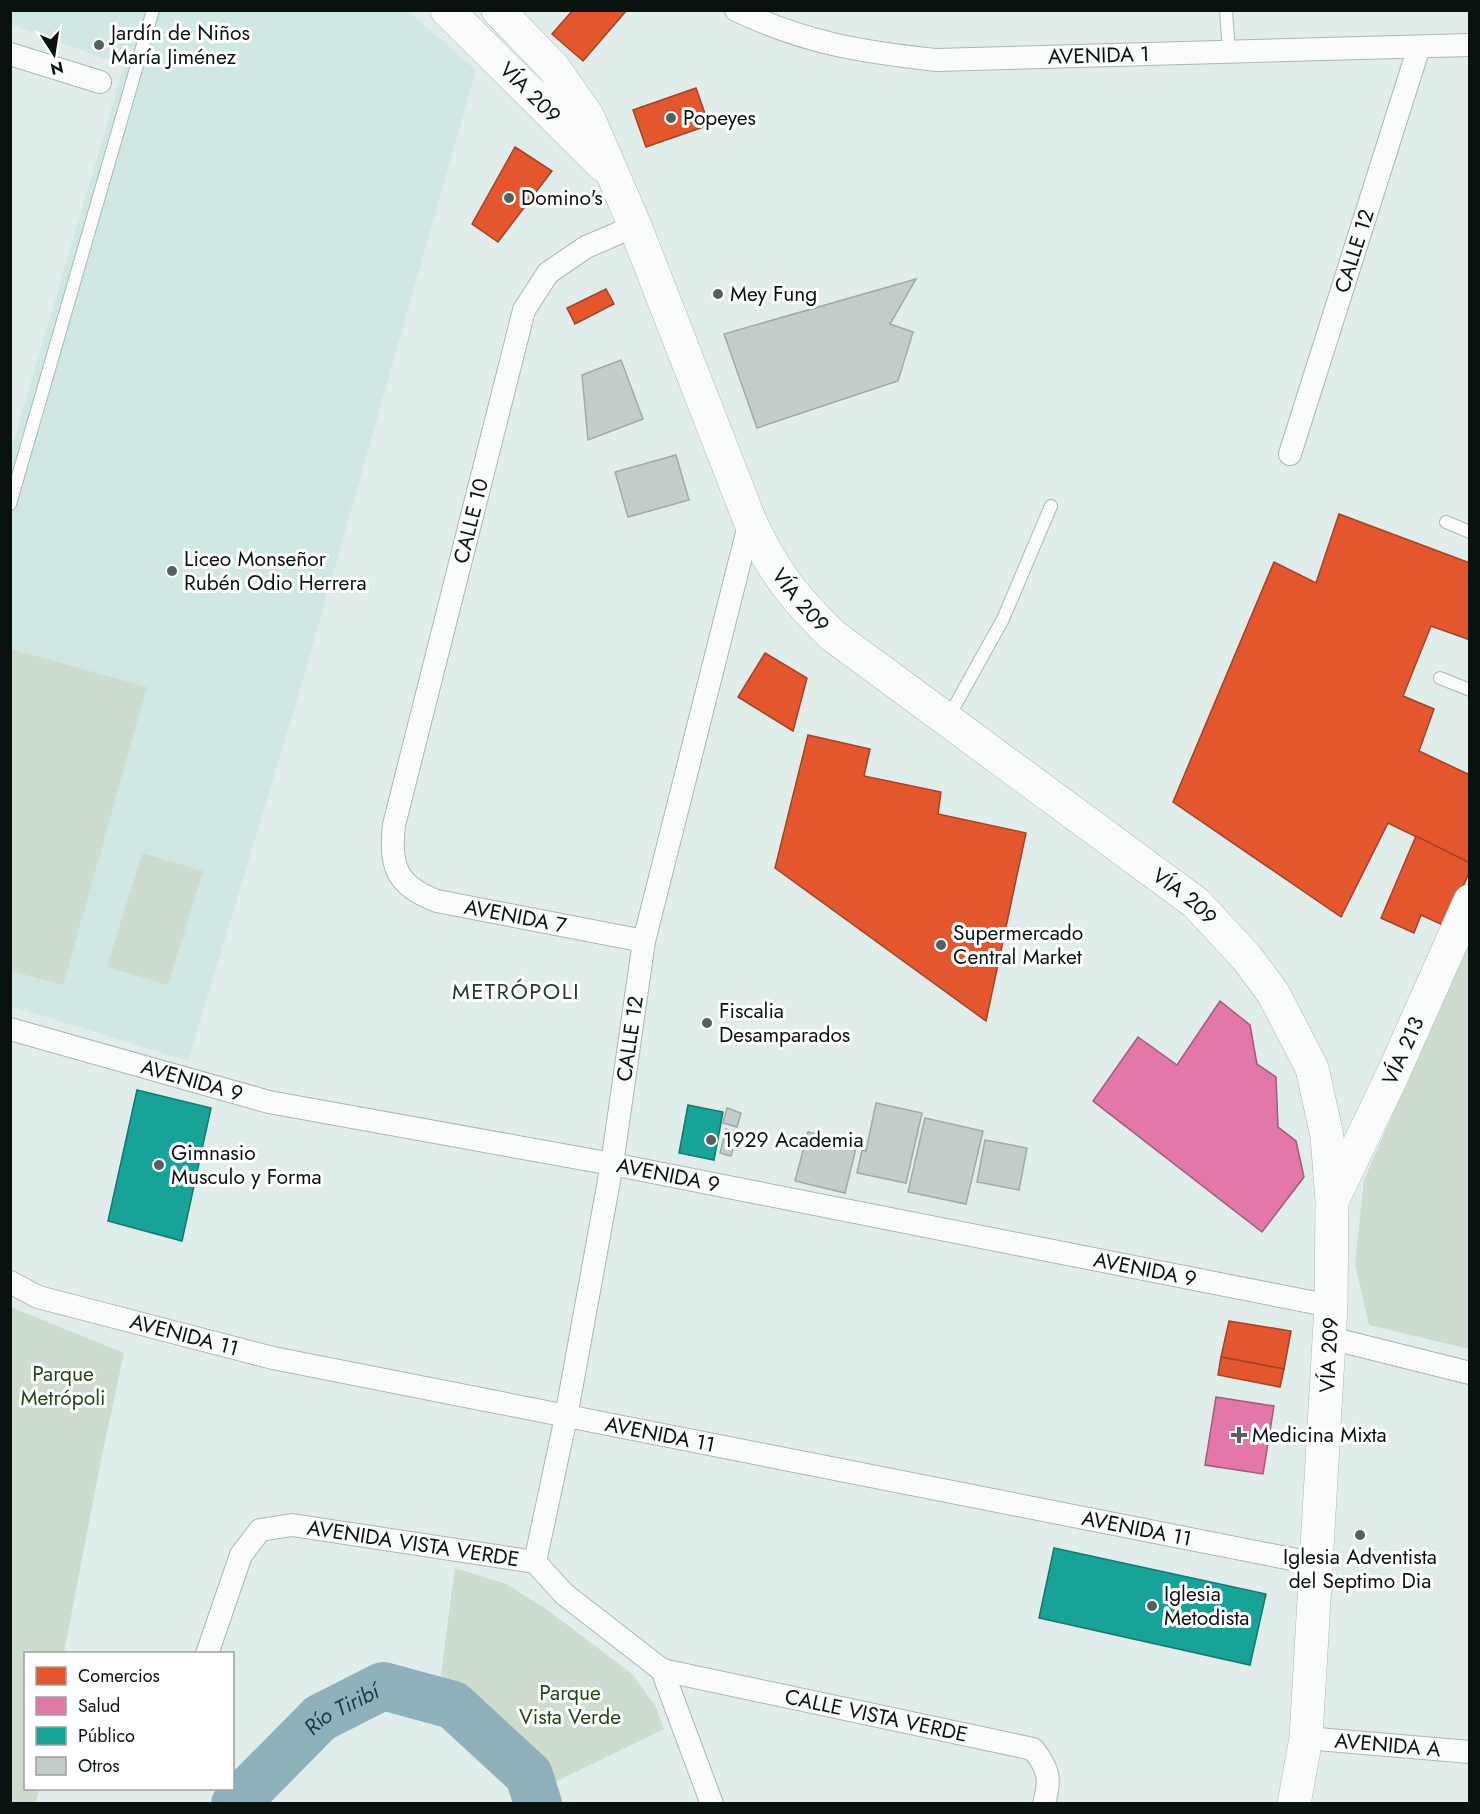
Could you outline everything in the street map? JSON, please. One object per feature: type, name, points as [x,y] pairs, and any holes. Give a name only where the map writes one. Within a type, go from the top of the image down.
[{"type":"main road","name":"VÍA 209","points":[[447,10],[613,175]]},
{"type":"main road","name":"VÍA 209","points":[[498,10],[559,75],[588,117],[634,226],[750,521],[769,562],[797,600],[832,634],[1196,903],[1247,958],[1273,993],[1312,1068],[1327,1136],[1332,1200],[1331,1305],[1306,1738],[1294,1803]]},
{"type":"main road","name":"VÍA 213","points":[[1332,1200],[1392,1076],[1470,901]]},
{"type":"street","name":"AVENIDA 1","points":[[736,10],[808,39],[863,52],[936,60],[1470,45]]},
{"type":"street","name":"CALLE 12","points":[[1290,454],[1419,47]]},
{"type":"street","points":[[10,54],[100,82]]},
{"type":"street","name":"CALLE 10","points":[[397,872],[391,851],[394,825],[524,310],[548,273],[586,248],[634,226]]},
{"type":"street","name":"CALLE 12","points":[[535,1562],[566,1417],[612,1164],[644,941],[750,521]]},
{"type":"street","name":"AVENIDA 7","points":[[397,872],[418,894],[437,901],[644,941]]},
{"type":"street","name":"AVENIDA 9","points":[[10,1029],[269,1102],[612,1164],[1331,1305]]},
{"type":"street","name":"AVENIDA 11","points":[[10,1282],[38,1297],[273,1358],[1317,1564]]},
{"type":"street","points":[[1330,1338],[1470,1373]]},
{"type":"street","name":"AVENIDA VISTA VERDE","points":[[207,1652],[241,1555],[260,1530],[292,1526],[535,1562],[564,1594],[662,1670]]},
{"type":"street","points":[[662,1670],[712,1803]]},
{"type":"street","name":"CALLE VISTA VERDE","points":[[662,1670],[1033,1749],[1046,1766],[1048,1789],[1044,1803]]},
{"type":"street","name":"AVENIDA A","points":[[1306,1738],[1470,1752]]},
{"type":"lane","points":[[10,504],[153,10]]},
{"type":"lane","points":[[1226,10],[1229,53]]},
{"type":"lane","points":[[947,720],[1003,619],[1051,506]]},
{"type":"lane","points":[[1446,522],[1470,532]]},
{"type":"lane","points":[[1440,678],[1470,690]]},
{"type":"shaded area","name":"Liceo Monseñor Rubén Odio Herrera","points":[[11,11],[408,11],[476,70],[300,690],[188,1061],[11,1006],[10,453],[124,66],[11,24]]},
{"type":"green space","points":[[11,649],[147,687],[63,985],[11,971]]},
{"type":"green space","points":[[142,853],[203,871],[168,985],[107,967]]},
{"type":"green space","points":[[1469,939],[1469,1349],[1369,1325],[1355,1264],[1364,1180]]},
{"type":"green space","name":"Parque Metrópoli","points":[[11,1307],[124,1353],[64,1652],[24,1652],[24,1790],[39,1790],[36,1803],[11,1803]]},
{"type":"green space","name":"Parque Vista Verde","points":[[455,1568],[506,1584],[546,1609],[631,1673],[655,1705],[664,1729],[551,1784],[541,1763],[459,1685],[440,1681]]},
{"type":"building: Comercios","points":[[573,10],[627,10],[583,61],[552,34]]},
{"type":"building: Comercios","name":"Popeyes","points":[[696,88],[709,125],[646,147],[633,110]]},
{"type":"building: Comercios","name":"Domino's","points":[[515,147],[552,171],[498,242],[472,224]]},
{"type":"building: Comercios","points":[[606,289],[614,304],[575,324],[567,308]]},
{"type":"building: Comercios","points":[[1339,514],[1470,563],[1470,640],[1431,626],[1403,696],[1434,709],[1419,751],[1470,775],[1470,863],[1388,823],[1341,917],[1173,802],[1274,562],[1316,583]]},
{"type":"building: Comercios","points":[[765,653],[807,678],[793,731],[738,697]]},
{"type":"building: Comercios","name":"Supermercado Central Market","points":[[808,735],[870,749],[864,776],[941,792],[938,814],[1026,833],[986,1021],[775,868]]},
{"type":"building: Comercios","points":[[1416,836],[1470,863],[1470,871],[1445,926],[1421,915],[1414,933],[1381,918]]},
{"type":"building: Comercios","points":[[1229,1321],[1291,1331],[1284,1369],[1221,1357]]},
{"type":"building: Comercios","points":[[1221,1357],[1284,1369],[1280,1387],[1218,1375]]},
{"type":"building: Salud","points":[[1220,1001],[1250,1025],[1257,1064],[1276,1077],[1278,1127],[1296,1141],[1304,1177],[1262,1232],[1093,1101],[1138,1037],[1177,1065]]},
{"type":"building: Salud","name":"Medicina Mixta","points":[[1216,1397],[1274,1406],[1263,1474],[1205,1465]]},
{"type":"building: Público","name":"Gimnasio Musculo y Forma","points":[[137,1090],[211,1108],[182,1241],[108,1221]]},
{"type":"building: Público","points":[[688,1105],[723,1112],[714,1160],[679,1153]]},
{"type":"building: Público","name":"Iglesia Metodista","points":[[1054,1548],[1266,1594],[1250,1665],[1039,1618]]},
{"type":"building: Otros","points":[[916,279],[890,324],[913,332],[898,381],[757,428],[724,334]]},
{"type":"building: Otros","points":[[621,360],[643,419],[588,440],[582,375]]},
{"type":"building: Otros","points":[[676,455],[689,500],[628,517],[615,472]]},
{"type":"building: Otros","points":[[876,1103],[922,1113],[906,1183],[857,1173],[862,1150],[866,1151]]},
{"type":"building: Otros","points":[[727,1108],[741,1113],[737,1127],[723,1123]]},
{"type":"building: Otros","points":[[925,1118],[983,1131],[966,1204],[908,1192]]},
{"type":"building: Otros","points":[[726,1129],[738,1132],[731,1156],[720,1153]]},
{"type":"building: Otros","points":[[808,1132],[857,1144],[845,1193],[795,1181]]},
{"type":"building: Otros","points":[[985,1140],[1027,1148],[1019,1190],[977,1182]]},
{"type":"waterway","name":"Río Tiribí","points":[[235,1804],[320,1718],[383,1686],[453,1705],[529,1775],[538,1804]]},
{"type":"place","name":"Jardín de Niños María Jiménez","points":[[99,45]]},
{"type":"place","name":"Popeyes","points":[[671,118]]},
{"type":"place","name":"Domino's","points":[[509,198]]},
{"type":"place","name":"Mey Fung","points":[[718,294]]},
{"type":"place","name":"Liceo Monseñor Rubén Odio Herrera","points":[[172,571]]},
{"type":"place","name":"Supermercado Central Market","points":[[941,945]]},
{"type":"place","name":"Fiscalia Desamparados","points":[[707,1023]]},
{"type":"place","name":"1929 Academia","points":[[711,1140]]},
{"type":"place","name":"Gimnasio Musculo y Forma","points":[[159,1165]]},
{"type":"place","name":"Medicina Mixta","points":[[1239,1435]]},
{"type":"place","name":"Iglesia Adventista del Septimo Dia","points":[[1360,1535]]},
{"type":"place","name":"Iglesia Metodista","points":[[1152,1606]]},
{"type":"district","name":"METRÓPOLI","points":[[516,991]]}]
